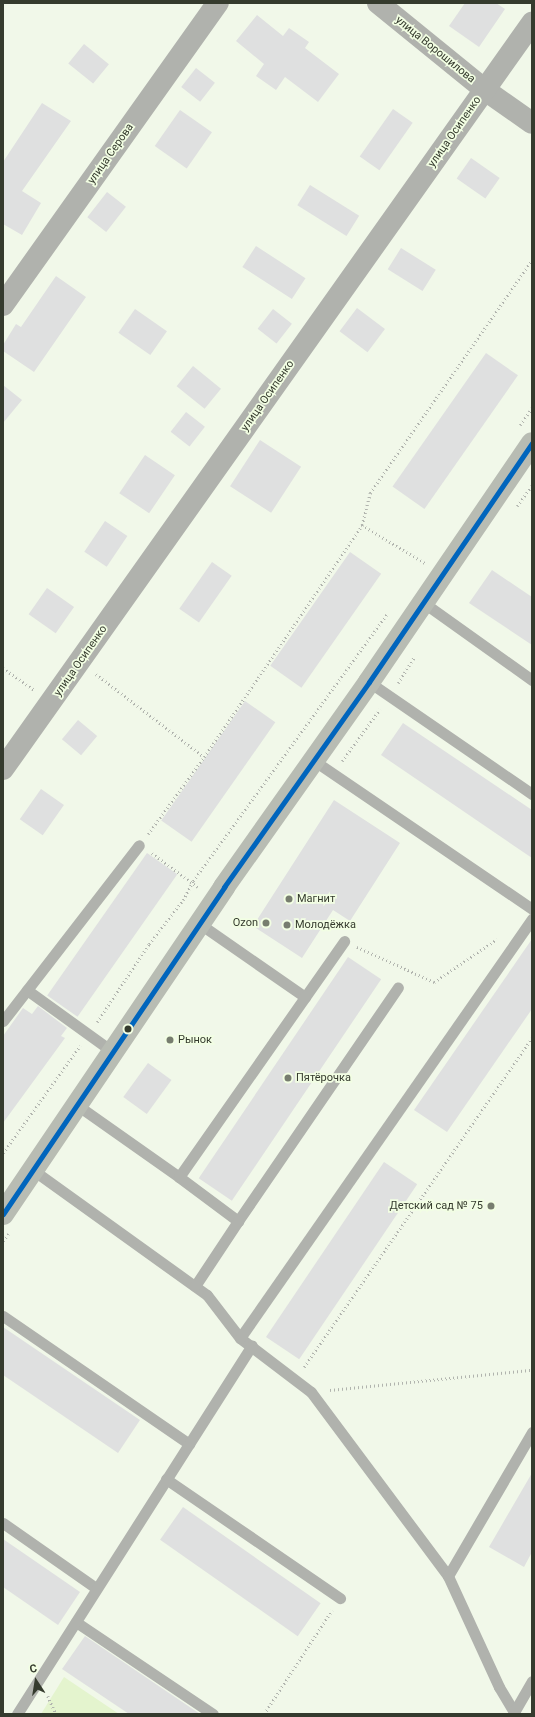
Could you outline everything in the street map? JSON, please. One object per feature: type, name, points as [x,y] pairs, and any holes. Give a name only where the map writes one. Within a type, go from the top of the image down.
[{"type":"main road","points":[[5,1208],[33,1170],[214,902],[313,760],[370,682],[444,574],[525,435]]},
{"type":"street","name":"улица Серова","points":[[3,305],[218,3]]},
{"type":"street","name":"улица Ворошилова","points":[[378,3],[485,90],[532,123]]},
{"type":"street","name":"улица Осипенко","points":[[3,769],[532,23]]},
{"type":"lane","points":[[424,603],[532,680]]},
{"type":"lane","points":[[370,682],[532,794]]},
{"type":"lane","points":[[313,760],[532,909]]},
{"type":"lane","points":[[3,1021],[140,845]]},
{"type":"lane","points":[[240,1338],[532,919]]},
{"type":"lane","points":[[200,924],[305,997]]},
{"type":"lane","points":[[179,1177],[344,941]]},
{"type":"lane","points":[[195,1286],[398,987]]},
{"type":"lane","points":[[27,990],[113,1052]]},
{"type":"lane","points":[[77,1105],[179,1177],[238,1221]]},
{"type":"lane","points":[[33,1170],[207,1295],[240,1338],[252,1345],[311,1392],[448,1576],[499,1687],[514,1713]]},
{"type":"lane","points":[[3,1316],[189,1444]]},
{"type":"lane","points":[[17,1714],[252,1345]]},
{"type":"lane","points":[[448,1576],[532,1432]]},
{"type":"lane","points":[[166,1479],[340,1598]]},
{"type":"lane","points":[[3,1523],[96,1588]]},
{"type":"lane","points":[[76,1622],[214,1714]]},
{"type":"lane","points":[[514,1713],[532,1680]]},
{"type":"path","points":[[214,902],[193,881],[140,845],[204,757],[362,525],[370,493],[532,260]]},
{"type":"path","points":[[525,435],[532,408]]},
{"type":"path","points":[[362,525],[444,574]]},
{"type":"path","points":[[420,569],[429,556]]},
{"type":"path","points":[[3,1153],[88,1034],[149,944],[183,900],[193,881],[392,608]]},
{"type":"path","points":[[80,662],[204,757]]},
{"type":"path","points":[[3,668],[51,702]]},
{"type":"path","points":[[344,941],[434,982],[499,938]]},
{"type":"path","points":[[295,1380],[532,1038]]},
{"type":"path","points":[[311,1392],[532,1370]]},
{"type":"path","points":[[264,1714],[340,1598]]},
{"type":"green space","points":[[64,1677],[119,1714],[41,1714]]},
{"type":"building","points":[[465,3],[496,3],[505,9],[479,47],[449,26]]},
{"type":"building","points":[[257,15],[283,36],[289,28],[309,42],[305,48],[339,74],[318,102],[285,77],[276,90],[256,76],[264,64],[236,41]]},
{"type":"building","points":[[84,44],[109,64],[93,84],[68,63]]},
{"type":"building","points":[[196,68],[215,83],[200,102],[181,87]]},
{"type":"building","points":[[42,103],[71,121],[22,191],[41,203],[22,235],[3,224],[3,162]]},
{"type":"building","points":[[393,109],[413,123],[379,170],[360,157]]},
{"type":"building","points":[[180,110],[212,132],[187,168],[155,146]]},
{"type":"building","points":[[471,158],[500,178],[485,199],[457,178]]},
{"type":"building","points":[[310,185],[359,216],[346,236],[297,205]]},
{"type":"building","points":[[107,192],[126,207],[106,232],[87,217]]},
{"type":"building","points":[[256,246],[305,278],[292,299],[242,267]]},
{"type":"building","points":[[401,248],[436,270],[423,291],[388,269]]},
{"type":"building","points":[[56,276],[86,297],[34,372],[3,351],[3,345],[16,324],[21,327]]},
{"type":"building","points":[[357,308],[385,329],[367,352],[340,331]]},
{"type":"building","points":[[135,309],[167,331],[150,355],[118,333]]},
{"type":"building","points":[[273,309],[292,324],[277,343],[258,329]]},
{"type":"building","points":[[486,353],[518,375],[424,509],[393,487]]},
{"type":"building","points":[[193,366],[221,389],[205,409],[177,386]]},
{"type":"building","points":[[3,385],[22,400],[3,423]]},
{"type":"building","points":[[186,412],[205,427],[190,446],[171,432]]},
{"type":"building","points":[[260,440],[301,467],[271,513],[230,486]]},
{"type":"building","points":[[145,455],[175,475],[149,513],[119,493]]},
{"type":"building","points":[[105,521],[127,536],[107,567],[84,552]]},
{"type":"building","points":[[350,552],[381,574],[301,688],[270,666]]},
{"type":"building","points":[[212,562],[232,576],[199,622],[179,609]]},
{"type":"building","points":[[492,570],[532,597],[532,645],[469,603]]},
{"type":"building","points":[[47,588],[74,607],[56,633],[29,614]]},
{"type":"building","points":[[245,701],[275,722],[192,842],[161,821]]},
{"type":"building","points":[[78,720],[97,736],[81,755],[62,739]]},
{"type":"building","points":[[403,723],[532,810],[532,858],[381,755]]},
{"type":"building","points":[[41,789],[64,805],[43,835],[20,819]]},
{"type":"building","points":[[334,800],[400,843],[350,921],[333,910],[302,958],[253,926]]},
{"type":"building","points":[[147,853],[177,874],[78,1017],[47,996]]},
{"type":"building","points":[[532,939],[532,1009],[447,1132],[414,1110]]},
{"type":"building","name":"Пятёрочка","points":[[348,957],[381,979],[232,1201],[199,1178]]},
{"type":"building","points":[[38,1006],[67,1028],[61,1036],[65,1038],[3,1123],[3,1036],[23,1008],[32,1014]]},
{"type":"building","points":[[148,1063],[171,1080],[147,1114],[123,1097]]},
{"type":"building","points":[[384,1162],[417,1184],[299,1359],[266,1337]]},
{"type":"building","points":[[3,1327],[140,1420],[118,1453],[3,1375]]},
{"type":"building","points":[[532,1473],[532,1552],[524,1567],[489,1547]]},
{"type":"building","points":[[183,1507],[321,1603],[298,1636],[160,1540]]},
{"type":"building","points":[[3,1539],[80,1592],[58,1625],[3,1587]]},
{"type":"building","points":[[85,1636],[200,1714],[129,1714],[62,1669]]},
{"type":"transit line","points":[[3,1214],[224,887],[369,682],[532,443]]},
{"type":"place","name":"Магнит","points":[[289,899]]},
{"type":"place","name":"Ozon","points":[[266,923]]},
{"type":"place","name":"Молодёжка","points":[[287,925]]},
{"type":"place","name":"Рынок","points":[[170,1040]]},
{"type":"place","name":"Пятёрочка","points":[[288,1078]]},
{"type":"place","name":"Детский сад № 75","points":[[491,1206]]}]
